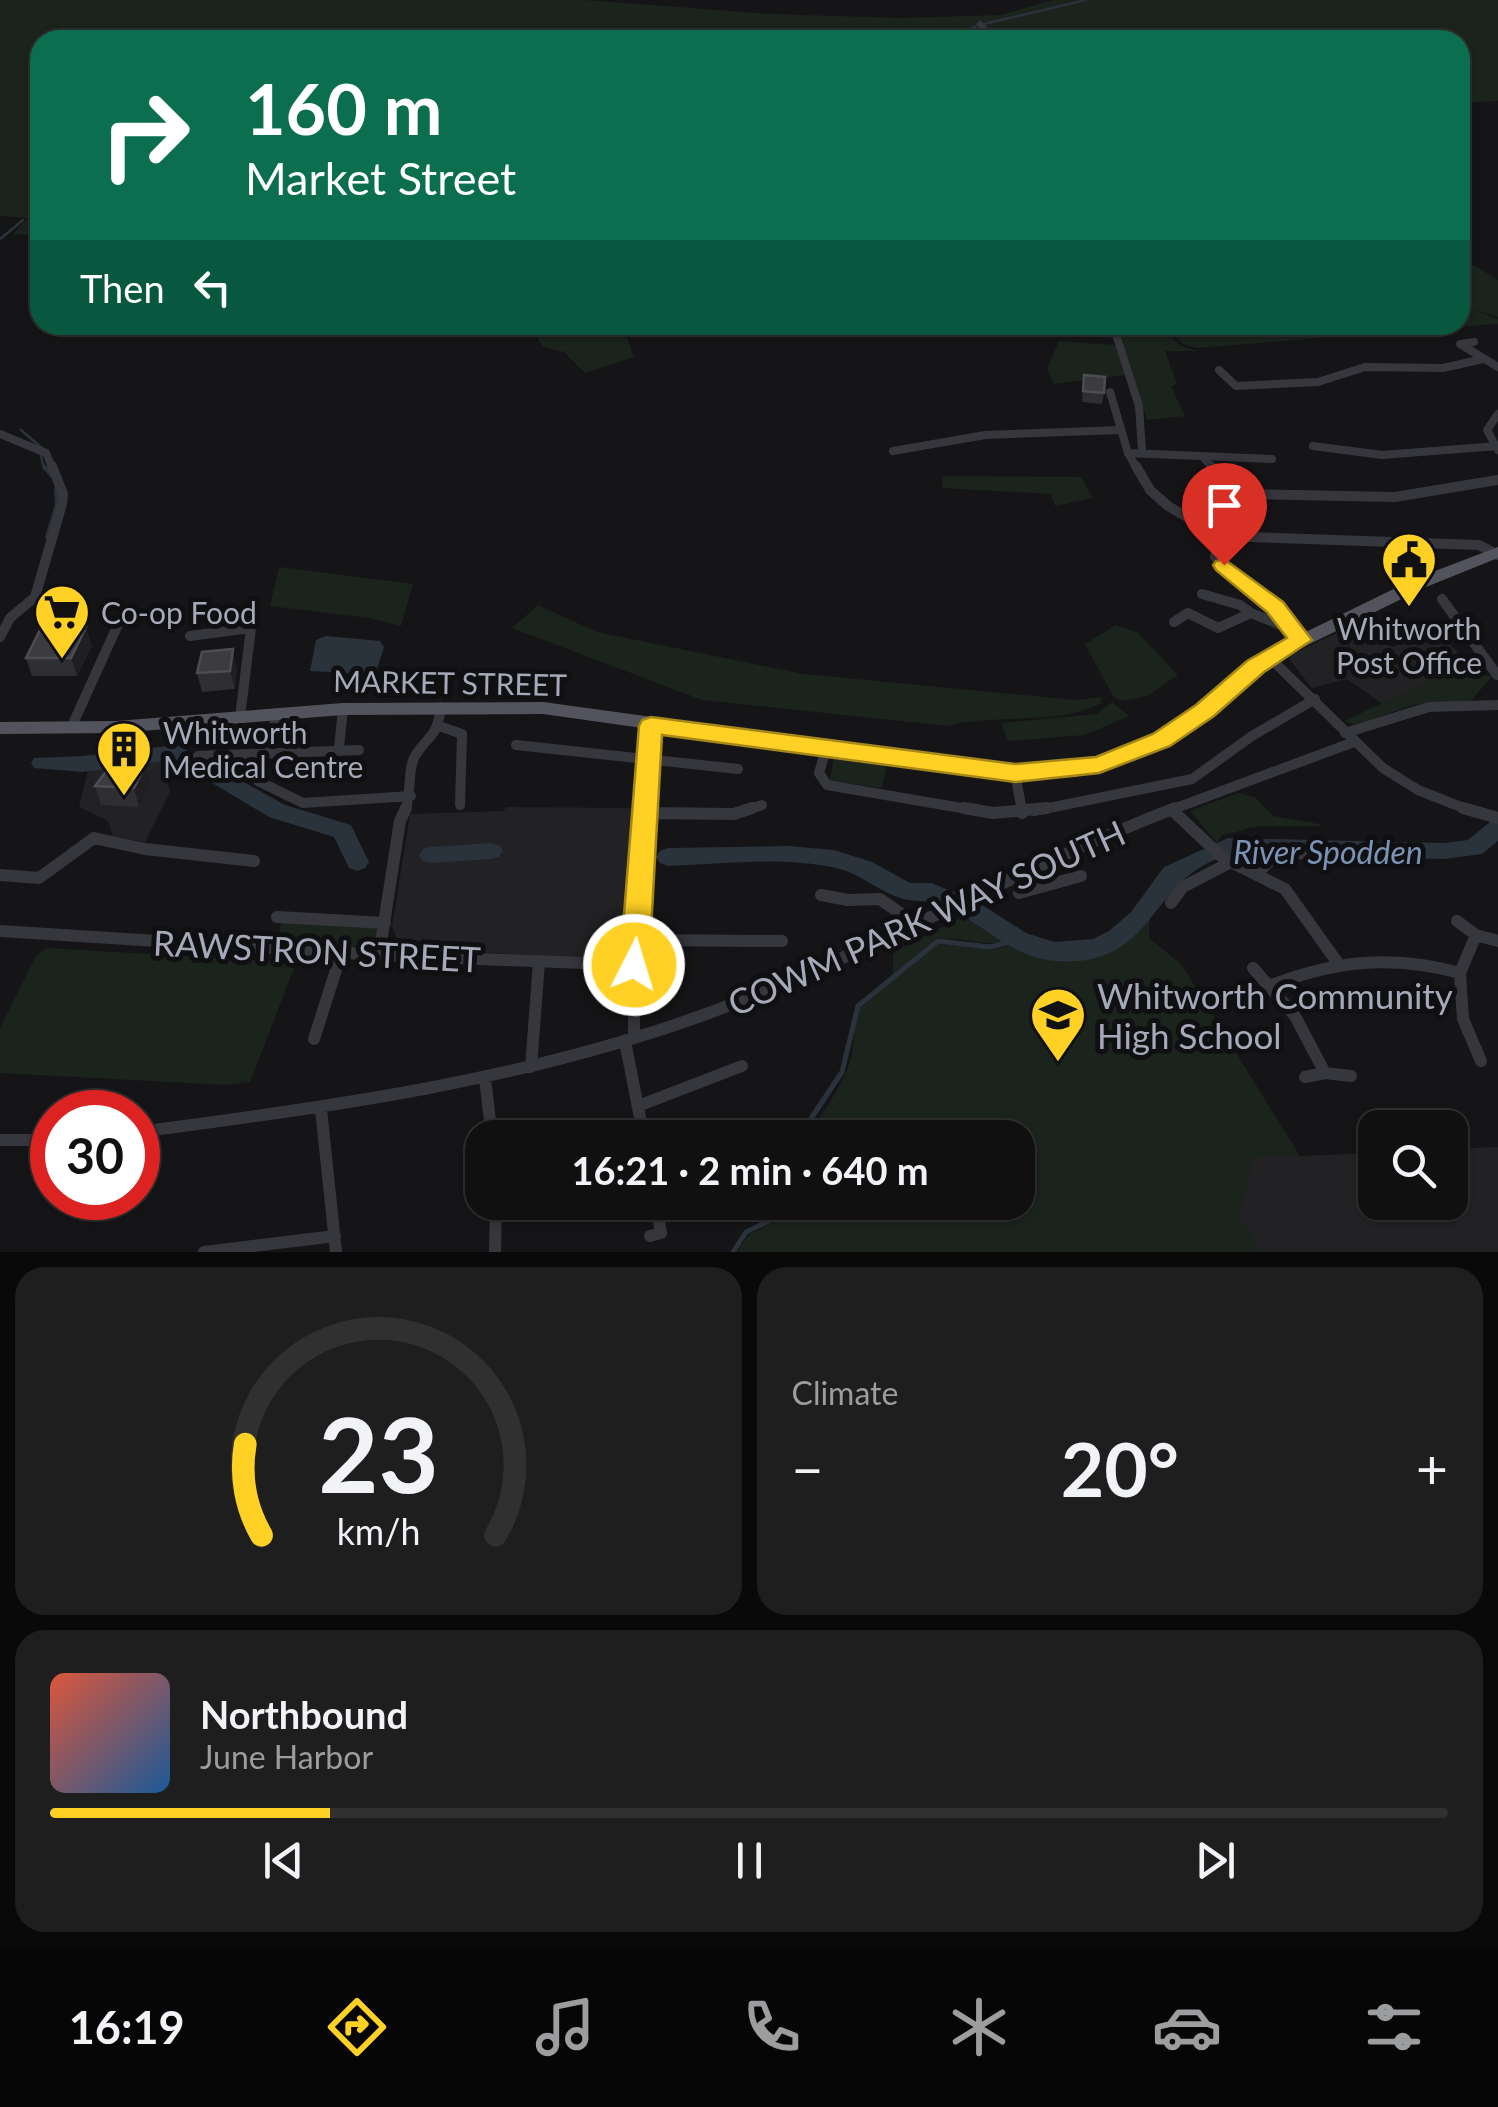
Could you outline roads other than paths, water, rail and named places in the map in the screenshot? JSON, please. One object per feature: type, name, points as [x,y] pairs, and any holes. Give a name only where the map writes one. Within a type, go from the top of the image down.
[{"type":"main road","name":"MARKET STREET","points":[[2,731],[343,709],[440,717],[543,708],[651,726],[1015,773],[1076,770],[1140,750],[1184,725],[1296,635],[1497,553]]},
{"type":"street","points":[[980,24],[983,30]]},
{"type":"street","points":[[1116,335],[1140,416],[1145,439],[1142,452]]},
{"type":"street","points":[[1474,342],[1460,344],[1498,368]]},
{"type":"street","points":[[1220,370],[1236,386],[1290,385],[1318,382],[1365,367],[1443,368],[1483,359]]},
{"type":"street","points":[[1110,392],[1128,453],[1158,499],[1219,536],[1479,545],[1497,553]]},
{"type":"street","points":[[1313,446],[1382,455],[1497,448],[1488,430],[1498,414]]},
{"type":"street","points":[[894,451],[984,436],[1121,430]]},
{"type":"street","points":[[0,434],[46,453],[63,494],[34,597],[0,637]]},
{"type":"street","points":[[1128,453],[1272,459]]},
{"type":"street","points":[[1204,458],[1223,482],[1240,494],[1395,497],[1498,480]]},
{"type":"street","points":[[1219,536],[1216,557],[1275,607],[1296,635]]},
{"type":"street","points":[[1202,594],[1240,605],[1296,635]]},
{"type":"street","points":[[1442,599],[1498,675]]},
{"type":"street","points":[[0,608],[20,610]]},
{"type":"street","points":[[71,728],[125,609]]},
{"type":"street","points":[[1174,622],[1188,613],[1218,628],[1251,614]]},
{"type":"street","points":[[190,636],[251,628],[240,717]]},
{"type":"street","points":[[1269,657],[1393,778],[1498,818]]},
{"type":"street","points":[[826,748],[818,773],[826,785],[993,813],[1022,813],[1192,779],[1252,736],[1315,699]]},
{"type":"street","name":"COWM PARK WAY SOUTH","points":[[160,1129],[321,1109],[485,1078],[630,1040],[756,994],[918,926],[1039,865],[1429,707],[1498,705]]},
{"type":"street","points":[[339,748],[343,709]]},
{"type":"street","points":[[270,753],[276,713]]},
{"type":"street","points":[[380,955],[400,821],[411,796],[413,758],[440,717],[462,734],[460,805]]},
{"type":"street","points":[[641,1120],[630,1040],[651,726]]},
{"type":"street","points":[[516,746],[738,769]]},
{"type":"street","points":[[198,756],[359,750]]},
{"type":"street","points":[[1015,773],[1022,813]]},
{"type":"street","points":[[258,781],[304,802],[411,796]]},
{"type":"street","points":[[644,813],[734,814],[764,805]]},
{"type":"street","points":[[1172,810],[1227,860],[1258,872],[1285,889],[1337,962]]},
{"type":"street","points":[[0,874],[39,878],[94,838],[145,849],[247,860],[246,847]]},
{"type":"street","points":[[1258,872],[1274,858],[1290,852],[1400,859]]},
{"type":"street","points":[[1171,903],[1183,888],[1227,860]]},
{"type":"street","points":[[1039,865],[1052,884]]},
{"type":"street","points":[[1019,893],[1082,876]]},
{"type":"street","points":[[821,895],[848,900],[880,899],[918,926]]},
{"type":"street","points":[[277,918],[384,923]]},
{"type":"street","points":[[1457,921],[1476,935],[1498,941]]},
{"type":"street","name":"RAWSTRON STREET","points":[[0,931],[380,955],[634,965]]},
{"type":"street","points":[[1476,935],[1460,974],[1458,998],[1465,1027],[1481,1061]]},
{"type":"street","points":[[637,940],[782,941]]},
{"type":"street","points":[[314,1039],[342,952]]},
{"type":"street","points":[[532,1068],[539,962]]},
{"type":"street","points":[[1269,986],[1337,962],[1402,962],[1460,974]]},
{"type":"street","points":[[1252,968],[1295,1016],[1325,1073]]},
{"type":"street","points":[[638,1106],[742,1066]]},
{"type":"street","points":[[1305,1077],[1325,1073],[1351,1076]]},
{"type":"street","points":[[485,1078],[490,1120]]},
{"type":"street","points":[[204,1252],[336,1244],[321,1109]]},
{"type":"street","points":[[0,1140],[30,1140]]},
{"type":"street","points":[[495,1252],[496,1220]]},
{"type":"street","points":[[650,1236],[661,1233],[659,1220]]},
{"type":"waterway","points":[[984,24],[1086,0]]},
{"type":"waterway","points":[[967,30],[979,25]]},
{"type":"waterway","points":[[0,239],[23,220]]},
{"type":"waterway","points":[[21,430],[42,448]]},
{"type":"waterway","points":[[41,456],[44,469]]},
{"type":"waterway","points":[[44,466],[51,475]]},
{"type":"waterway","points":[[47,537],[57,505],[56,488]]},
{"type":"waterway","name":"River Spodden","points":[[42,763],[82,764],[177,752],[277,811],[343,831],[357,862]]},
{"type":"waterway","name":"River Spodden","points":[[668,857],[788,854],[834,859],[863,868],[902,890],[931,892],[967,907],[1017,940],[1054,952],[1097,948],[1118,938],[1140,918],[1172,873],[1228,846],[1444,851],[1474,848],[1498,828]]},
{"type":"waterway","name":"River Spodden","points":[[431,855],[491,851]]},
{"type":"waterway","points":[[810,1120],[842,1072],[858,1006],[938,941],[990,947],[1017,940]]},
{"type":"waterway","points":[[733,1252],[746,1232],[771,1220]]},
{"type":"place","name":"Whitworth Post Office","points":[[1409,609]]},
{"type":"place","name":"Co-op Food","points":[[62,661]]},
{"type":"place","name":"Whitworth Medical Centre","points":[[124,798]]},
{"type":"place","name":"Whitworth Community High School","points":[[1058,1064]]}]
